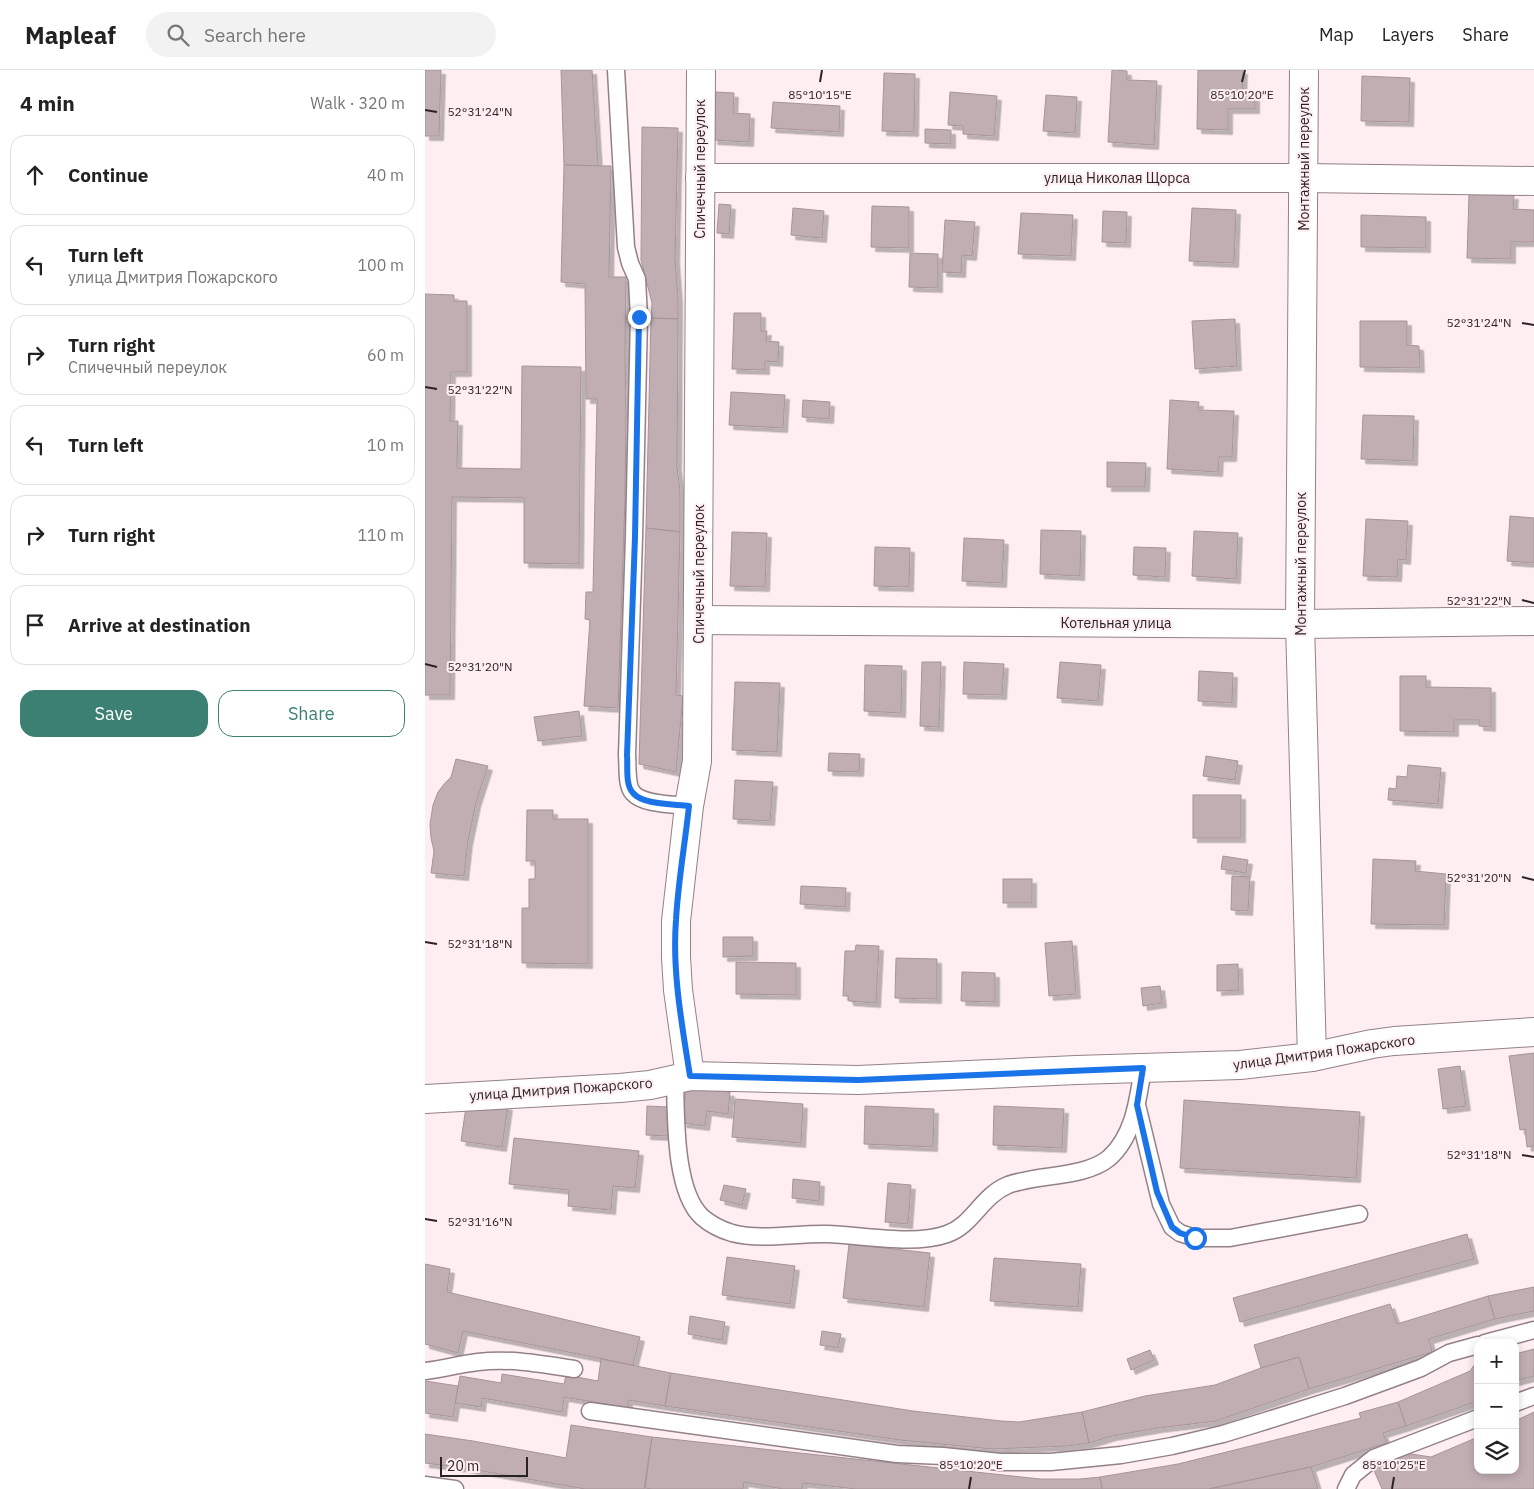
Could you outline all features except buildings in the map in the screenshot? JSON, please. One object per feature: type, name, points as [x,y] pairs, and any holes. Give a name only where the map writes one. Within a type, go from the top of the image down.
[{"type":"street","name":"Спичечный переулок","points":[[682,1078],[676,921],[689,806],[697,761],[701,70]]},
{"type":"street","name":"Монтажный переулок","points":[[1304,70],[1300,624],[1312,1057]]},
{"type":"street","name":"улица Николая Щорса","points":[[700,178],[1304,178],[1534,181]]},
{"type":"street","name":"Котельная улица","points":[[699,620],[1300,624],[1534,621]]},
{"type":"street","name":"улица Дмитрия Пожарского","points":[[425,1099],[620,1088],[682,1078],[858,1080],[1240,1065],[1312,1057],[1394,1041],[1534,1032]]},
{"type":"lane","points":[[616,70],[626,247],[637,279],[639,317],[635,537],[627,755],[628,780],[632,792],[643,800],[689,806]]},
{"type":"lane","points":[[682,1078],[677,1138],[679,1156],[688,1195],[701,1217],[711,1224],[733,1233],[764,1236],[855,1235],[890,1239],[935,1238],[949,1234],[961,1227],[972,1217],[981,1204],[995,1192],[1009,1185],[1085,1170],[1098,1165],[1109,1157],[1127,1135],[1137,1105],[1143,1068]]},
{"type":"lane","points":[[1137,1105],[1159,1198],[1172,1227],[1180,1233],[1195,1238],[1230,1238],[1359,1214]]},
{"type":"lane","points":[[1500,1339],[1534,1330]]},
{"type":"lane","points":[[590,1411],[897,1454],[943,1456],[1000,1462],[1051,1462],[1121,1456],[1232,1431],[1345,1396],[1421,1368],[1449,1353],[1474,1346]]},
{"type":"lane","points":[[425,1372],[479,1362],[504,1361],[574,1369]]},
{"type":"lane","points":[[1519,1402],[1534,1396]]},
{"type":"lane","points":[[1346,1489],[1353,1475],[1373,1458],[1474,1420]]},
{"type":"lane","points":[[425,1485],[455,1489]]},
{"type":"route","points":[[639,317],[635,537],[627,755],[628,780],[632,792],[643,800],[689,806],[676,921],[676,957],[682,1026],[690,1076],[858,1080],[1143,1068],[1137,1105],[1157,1192],[1172,1227],[1180,1233],[1195,1238]]}]
